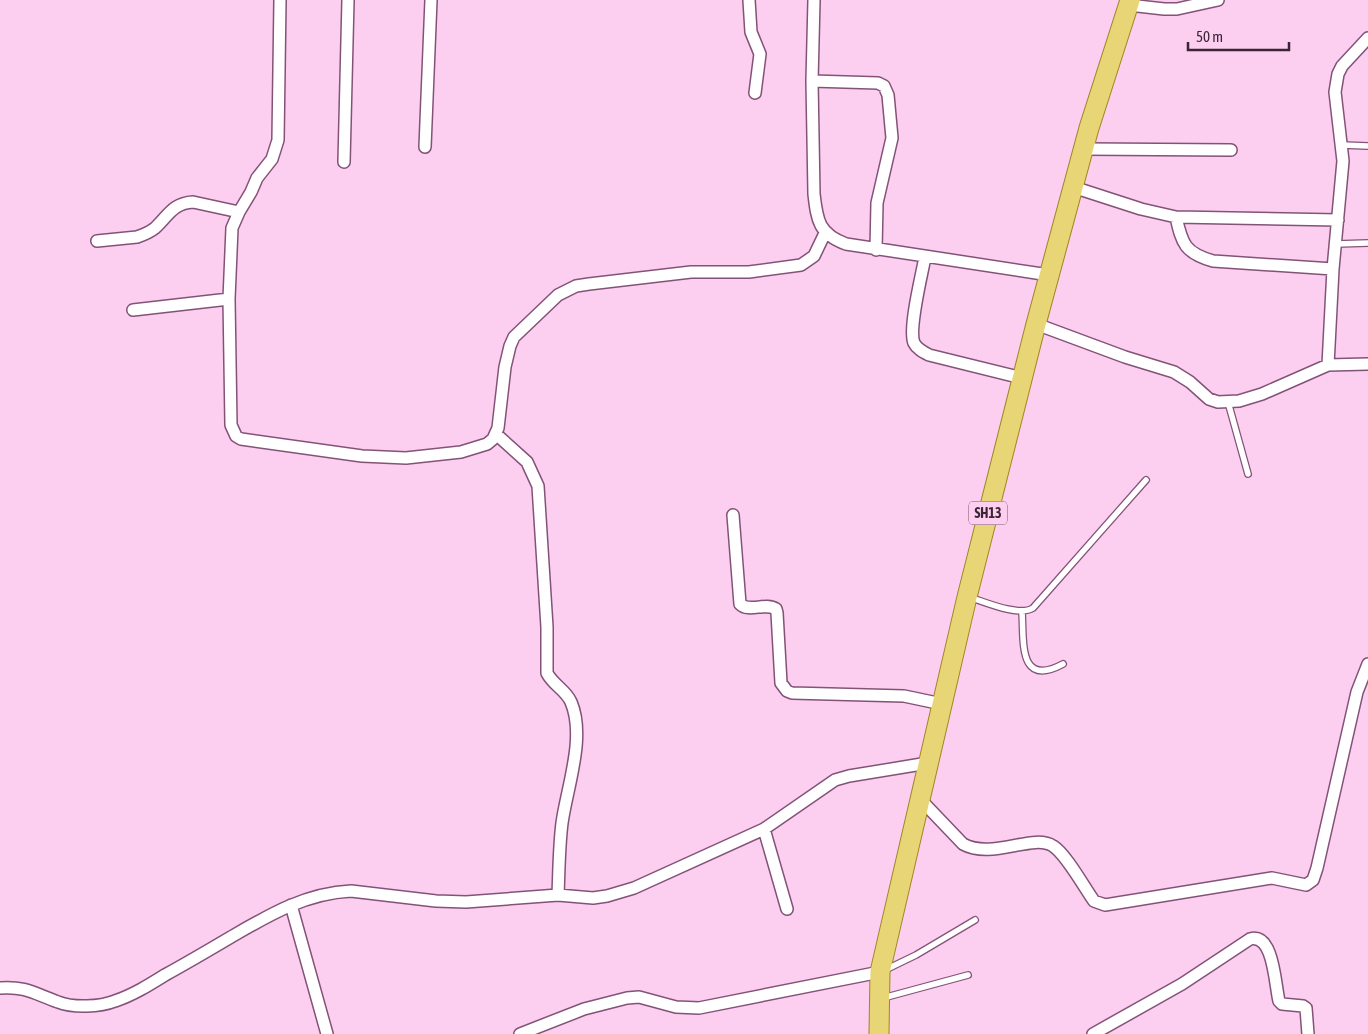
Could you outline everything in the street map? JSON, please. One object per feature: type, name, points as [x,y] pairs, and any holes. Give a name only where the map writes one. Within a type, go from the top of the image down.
[{"type":"main road","name":"SH13","points":[[879,1034],[880,972],[967,597],[1022,378],[1073,187],[1130,2]]},
{"type":"street","points":[[280,0],[278,140],[272,159],[262,171],[232,228],[230,298],[231,425],[236,436],[242,439],[362,456],[406,458],[461,452],[487,444],[496,434],[505,367],[514,337],[558,295],[572,288],[589,284],[691,272],[749,272],[801,265],[814,256],[825,233]]},
{"type":"street","points":[[344,162],[348,0]]},
{"type":"street","points":[[424,146],[431,0]]},
{"type":"street","points":[[749,0],[751,32],[760,54],[755,93]]},
{"type":"street","points":[[814,0],[812,81],[814,194],[816,210],[825,233],[834,240],[876,250],[1049,275]]},
{"type":"street","points":[[1130,2],[1164,9],[1177,9],[1218,0]]},
{"type":"street","points":[[1328,365],[1333,269],[1343,161],[1336,108],[1338,74],[1346,59],[1368,38]]},
{"type":"street","points":[[812,81],[878,83],[884,86],[888,95],[892,138],[877,203],[876,250]]},
{"type":"street","points":[[1084,148],[1231,150]]},
{"type":"street","points":[[1073,187],[1176,218],[1338,220]]},
{"type":"street","points":[[97,241],[143,235],[154,229],[174,208],[185,203],[192,202],[239,212]]},
{"type":"street","points":[[1176,218],[1180,237],[1185,247],[1200,257],[1213,261],[1333,269]]},
{"type":"street","points":[[925,257],[913,324],[914,342],[918,349],[929,355],[1022,378]]},
{"type":"street","points":[[133,310],[230,298]]},
{"type":"street","points":[[1036,324],[1125,357],[1174,372],[1190,382],[1210,399],[1218,402],[1228,402],[1262,394],[1328,365],[1368,364]]},
{"type":"street","points":[[496,434],[528,462],[538,486],[547,627],[547,673],[571,700],[574,712],[576,748],[562,823],[558,895]]},
{"type":"street","points":[[733,515],[740,604],[746,608],[768,606],[776,609],[778,613],[781,683],[787,691],[832,695],[904,696],[942,704]]},
{"type":"street","points":[[920,799],[963,844],[970,848],[988,850],[1037,842],[1045,842],[1052,845],[1062,854],[1094,901],[1099,903],[1105,904],[1272,878],[1306,885],[1313,880],[1317,868],[1357,692],[1368,664]]},
{"type":"street","points":[[0,988],[24,988],[60,1003],[86,1006],[114,1002],[138,992],[291,904],[337,892],[351,891],[436,902],[466,902],[558,895],[593,898],[607,896],[634,888],[764,829],[834,780],[928,763]]},
{"type":"street","points":[[764,829],[788,909]]},
{"type":"street","points":[[291,904],[327,1034]]},
{"type":"street","points":[[1093,1034],[1182,984],[1250,939],[1255,938],[1265,943],[1272,962],[1279,1001],[1285,1005],[1303,1006],[1306,1008],[1308,1012],[1308,1034]]},
{"type":"street","points":[[520,1034],[584,1009],[627,998],[639,997],[676,1007],[699,1008],[880,972]]},
{"type":"lane","points":[[1342,145],[1368,146]]},
{"type":"lane","points":[[1336,244],[1368,243]]},
{"type":"lane","points":[[1228,402],[1248,474]]},
{"type":"lane","points":[[967,597],[1022,612],[1033,608],[1146,480]]},
{"type":"lane","points":[[1022,612],[1025,650],[1027,660],[1031,666],[1035,670],[1046,672],[1063,664]]},
{"type":"lane","points":[[880,972],[916,956],[975,920]]},
{"type":"lane","points":[[879,999],[968,975]]}]
